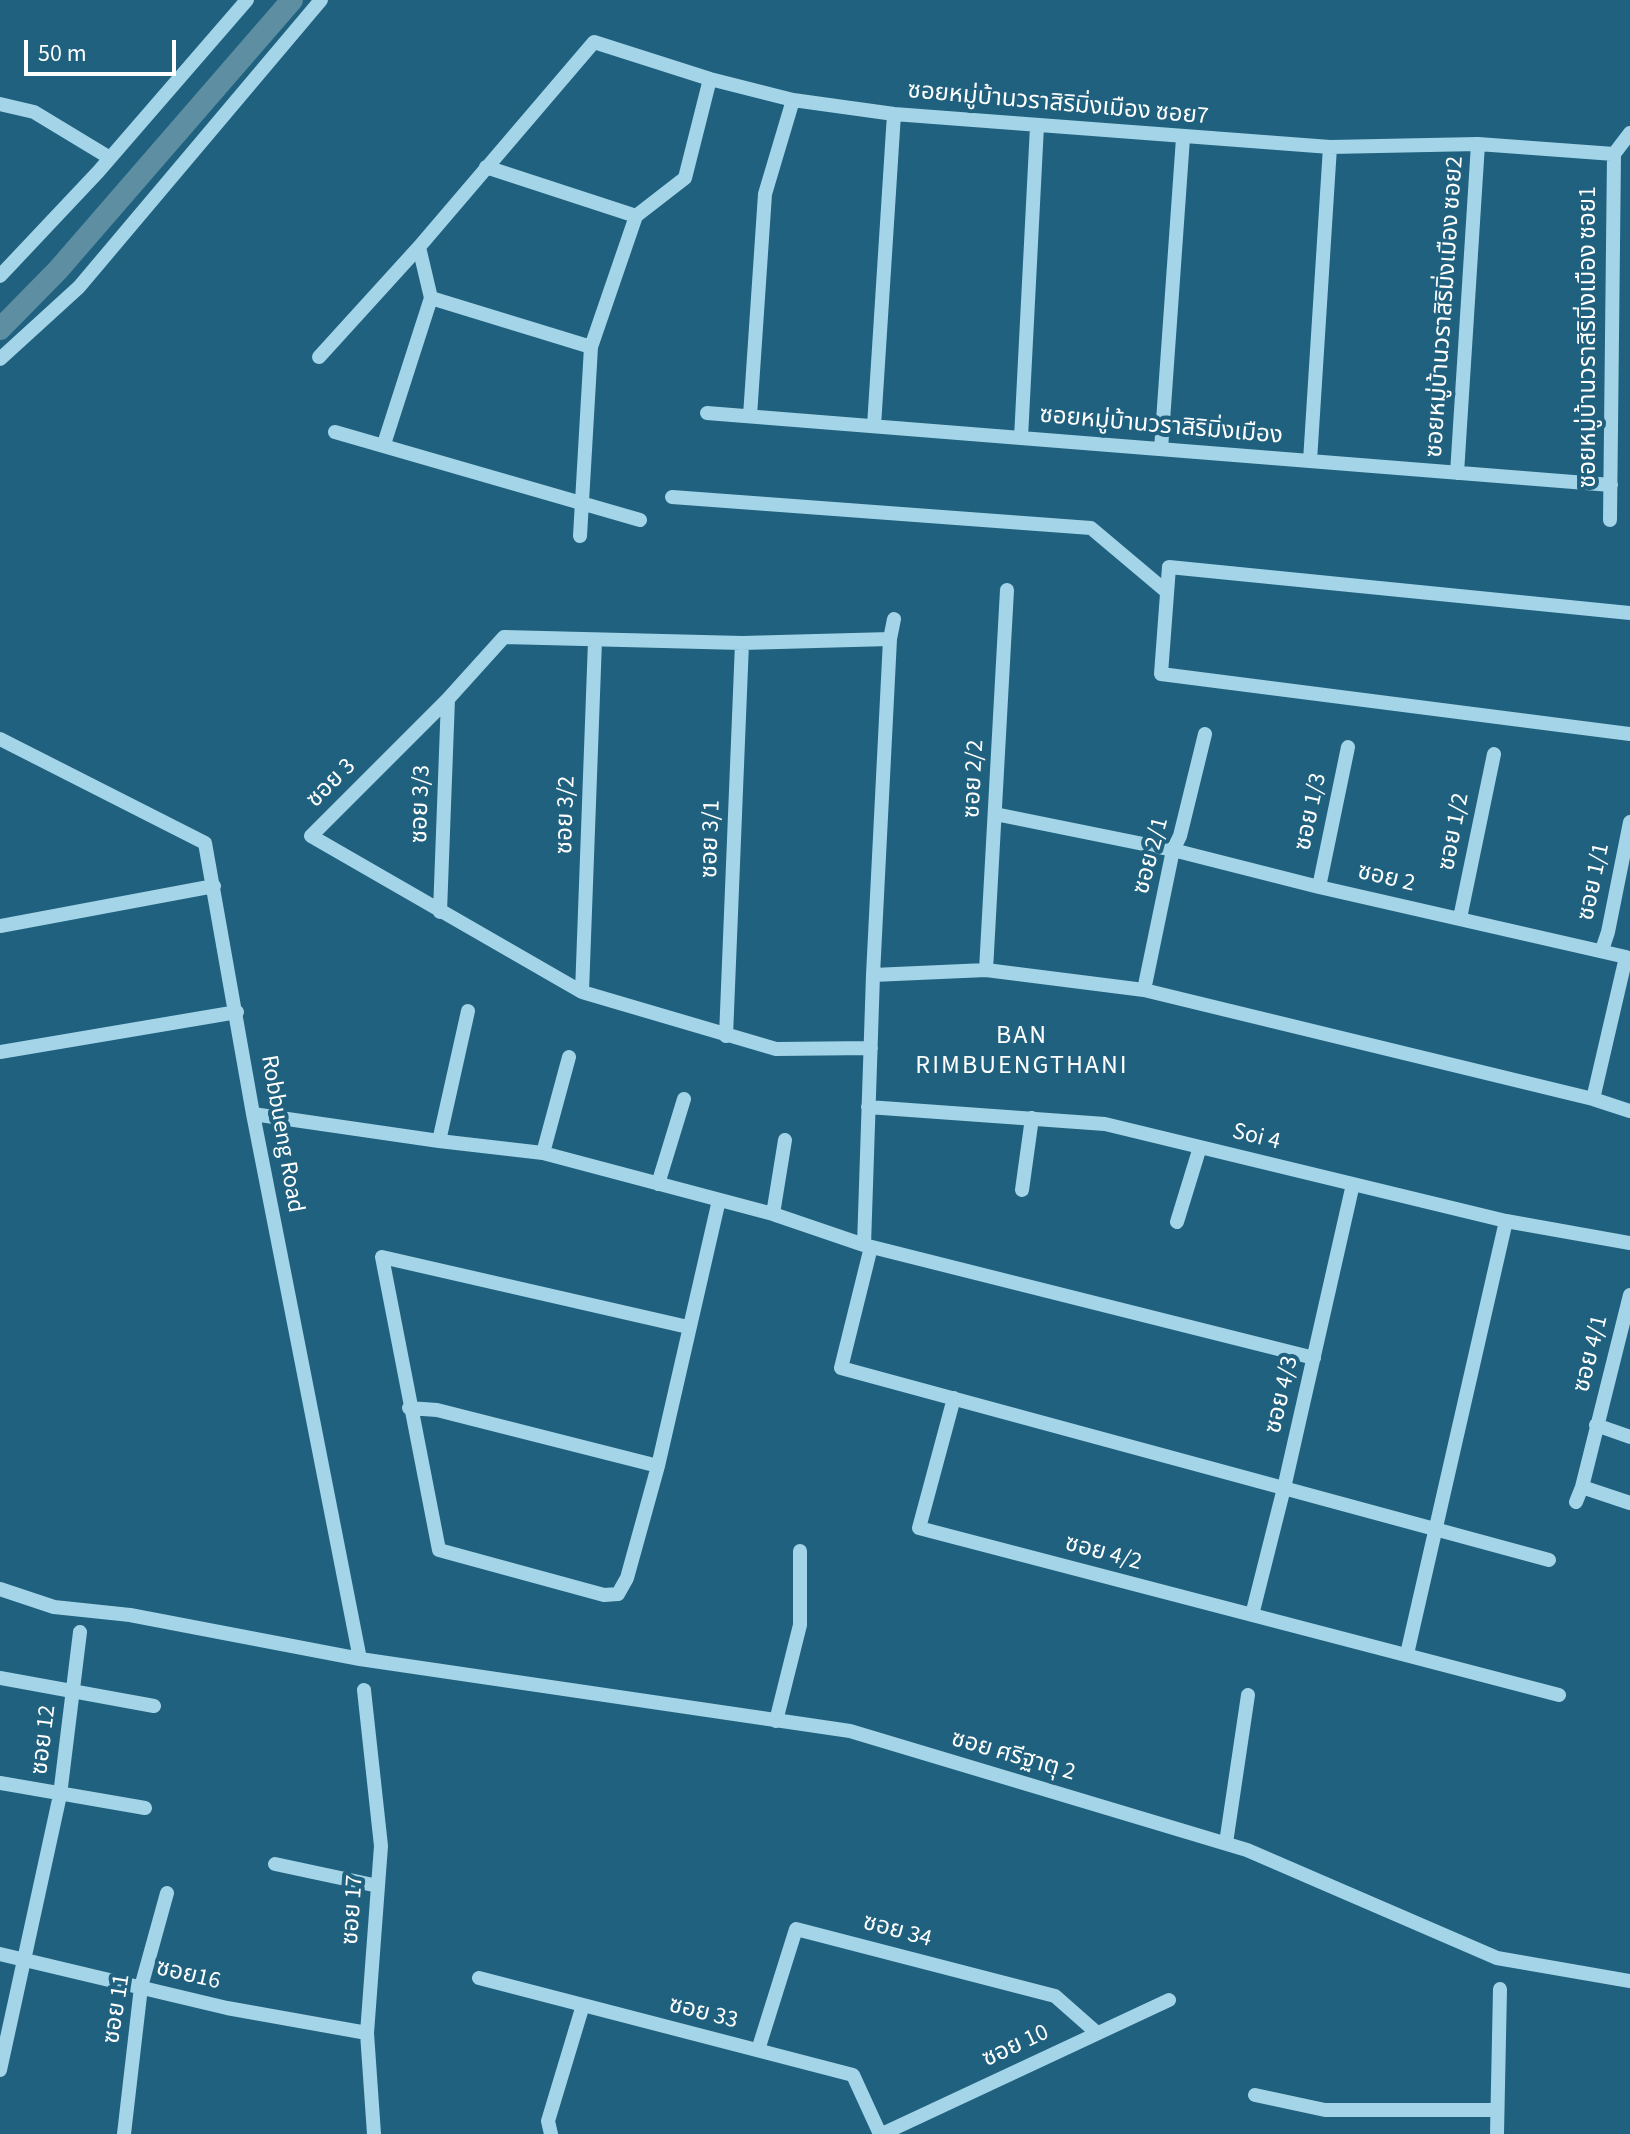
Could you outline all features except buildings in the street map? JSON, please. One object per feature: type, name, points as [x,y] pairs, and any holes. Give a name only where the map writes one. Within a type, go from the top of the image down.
[{"type":"street","points":[[0,276],[110,158],[247,0]]},
{"type":"street","points":[[0,359],[79,287],[321,0]]},
{"type":"street","points":[[319,357],[419,247],[594,42],[710,79],[793,100],[765,194],[750,416]]},
{"type":"street","points":[[580,536],[591,347],[636,216],[685,178],[710,79]]},
{"type":"street","name":"ซอยหมู่บ้านวราสิริมิ่งเมือง ซอย7","points":[[793,100],[894,114],[1183,138],[1330,147],[1478,144],[1614,154]]},
{"type":"street","points":[[0,104],[34,112],[110,158]]},
{"type":"street","points":[[874,426],[894,114]]},
{"type":"street","points":[[1021,438],[1037,126]]},
{"type":"street","points":[[1614,154],[1630,133]]},
{"type":"street","points":[[1161,449],[1183,138]]},
{"type":"street","name":"ซอยหมู่บ้านวราสิริมิ่งเมือง ซอย2","points":[[1457,473],[1478,144]]},
{"type":"street","points":[[1310,461],[1330,147]]},
{"type":"street","name":"ซอยหมู่บ้านวราสิริมิ่งเมือง ซอย1","points":[[1610,520],[1614,154]]},
{"type":"street","points":[[486,167],[636,216]]},
{"type":"street","points":[[384,444],[431,298],[419,247]]},
{"type":"street","points":[[431,298],[591,347]]},
{"type":"street","name":"ซอยหมู่บ้านวราสิริมิ่งเมือง","points":[[707,413],[1611,485]]},
{"type":"street","points":[[335,432],[640,520]]},
{"type":"street","points":[[672,497],[1091,528],[1167,592]]},
{"type":"street","points":[[1630,613],[1169,567],[1161,674],[1630,734]]},
{"type":"street","name":"ซอย 2/2","points":[[986,970],[1007,590]]},
{"type":"street","points":[[894,619],[890,639],[873,975],[868,1107],[868,1246],[841,1368],[1549,1560]]},
{"type":"street","name":"ซอย 3","points":[[871,1048],[776,1049],[582,992],[311,836],[448,699],[504,637],[742,643],[890,639]]},
{"type":"street","name":"ซอย 3/2","points":[[582,992],[595,641]]},
{"type":"street","name":"ซอย 3/1","points":[[726,1036],[742,643]]},
{"type":"street","name":"ซอย 3/3","points":[[440,912],[448,699]]},
{"type":"street","name":"ซอย 2/1","points":[[1144,990],[1173,850],[1180,836],[1205,734]]},
{"type":"street","name":"Robbueng Road","points":[[0,739],[205,843],[253,1114],[360,1659]]},
{"type":"street","name":"ซอย 1/3","points":[[1319,887],[1348,747]]},
{"type":"street","name":"ซอย 1/2","points":[[1460,918],[1494,754]]},
{"type":"street","name":"ซอย 2","points":[[995,814],[1173,850],[1319,887],[1602,950]]},
{"type":"street","name":"ซอย 1/1","points":[[1602,950],[1630,822]]},
{"type":"street","points":[[0,926],[214,886]]},
{"type":"street","points":[[1593,1099],[1626,957],[1602,950]]},
{"type":"street","points":[[873,975],[986,970],[1144,990],[1593,1099],[1630,1111]]},
{"type":"street","points":[[439,1141],[468,1011]]},
{"type":"street","points":[[0,1052],[237,1012]]},
{"type":"street","points":[[543,1153],[569,1057]]},
{"type":"street","points":[[658,1184],[684,1099]]},
{"type":"street","name":"Soi 4","points":[[868,1107],[1105,1124],[1506,1221],[1630,1243]]},
{"type":"street","points":[[253,1114],[543,1153],[773,1214],[868,1246],[1314,1358]]},
{"type":"street","points":[[1022,1190],[1032,1118]]},
{"type":"street","points":[[773,1214],[785,1140]]},
{"type":"street","points":[[1177,1222],[1200,1147]]},
{"type":"street","name":"ซอย 4/3","points":[[1252,1615],[1353,1184]]},
{"type":"street","points":[[688,1327],[382,1257],[439,1550],[604,1595],[618,1594],[627,1578],[658,1466],[719,1200]]},
{"type":"street","points":[[1407,1654],[1506,1221]]},
{"type":"street","name":"ซอย 4/1","points":[[1576,1502],[1630,1295]]},
{"type":"street","name":"ซอย 4/2","points":[[954,1398],[919,1528],[1559,1695]]},
{"type":"street","points":[[409,1408],[437,1410],[658,1466]]},
{"type":"street","name":"ซอย 4/1","points":[[1596,1425],[1630,1437]]},
{"type":"street","points":[[1582,1487],[1630,1503]]},
{"type":"street","points":[[776,1721],[800,1625],[800,1551]]},
{"type":"street","name":"ซอย ศรีฐาตุ 2","points":[[0,1589],[54,1607],[130,1615],[360,1659],[850,1731],[1226,1843],[1301,1872],[1497,1958],[1630,1981]]},
{"type":"street","name":"ซอย 12","points":[[0,2070],[60,1795],[80,1632]]},
{"type":"street","name":"ซอย 12","points":[[0,1678],[154,1706]]},
{"type":"street","name":"ซอย 17","points":[[364,1690],[381,1846],[367,2033],[374,2134]]},
{"type":"street","points":[[1226,1843],[1248,1695]]},
{"type":"street","name":"ซอย 12","points":[[0,1783],[145,1808]]},
{"type":"street","points":[[275,1864],[378,1886]]},
{"type":"street","name":"ซอย 11","points":[[124,2134],[141,1987],[167,1893]]},
{"type":"street","name":"ซอย 34","points":[[758,2050],[796,1929],[1055,1996],[1097,2033]]},
{"type":"street","name":"ซอย16","points":[[0,1954],[227,2008],[367,2033]]},
{"type":"street","name":"ซอย 33","points":[[479,1978],[853,2075],[881,2134]]},
{"type":"street","points":[[1497,2134],[1500,1989]]},
{"type":"street","name":"ซอย 10","points":[[881,2134],[1169,2000]]},
{"type":"street","points":[[551,2134],[548,2121],[583,2005]]},
{"type":"street","points":[[1255,2095],[1325,2110],[1497,2110]]},
{"type":"waterway","points":[[0,329],[58,270],[292,0]]},
{"type":"district","name":"BAN RIMBUENGTHANI","points":[[1022,1052]]}]
